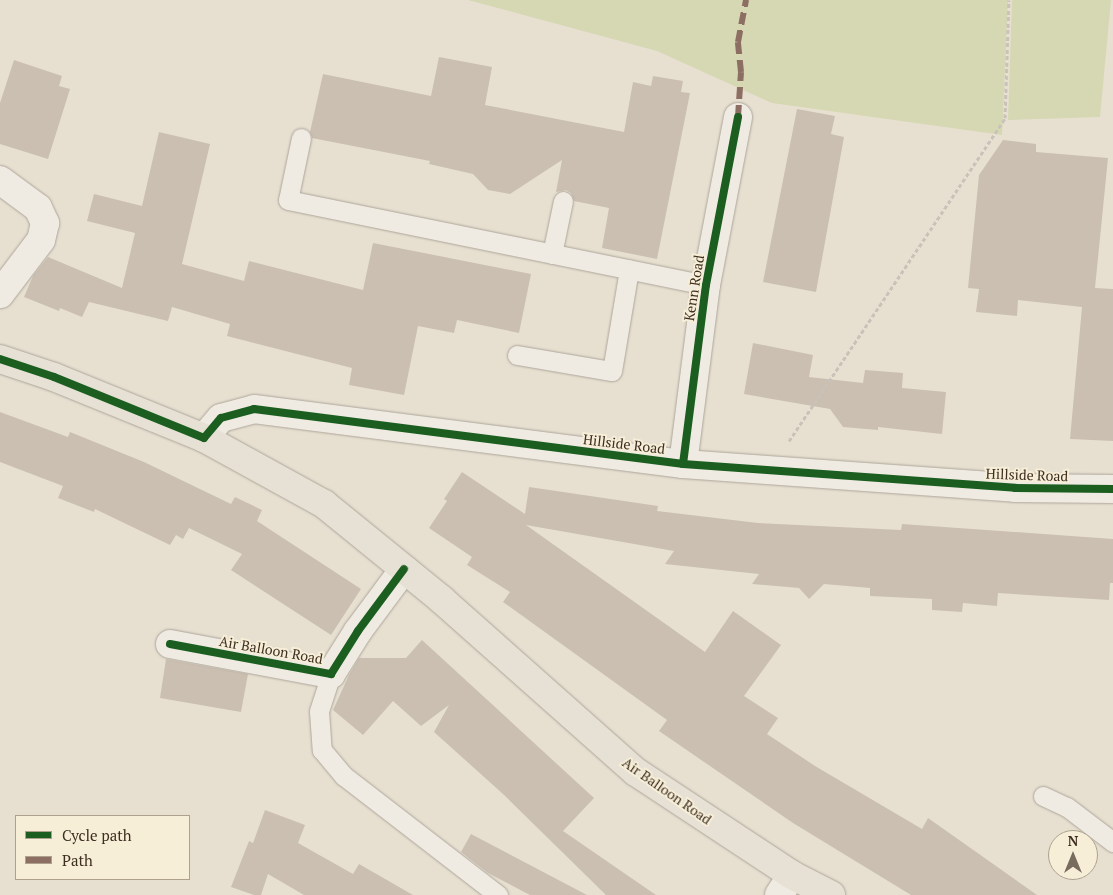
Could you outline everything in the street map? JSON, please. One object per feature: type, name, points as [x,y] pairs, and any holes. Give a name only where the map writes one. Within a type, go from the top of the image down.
[{"type":"main road","name":"Air Balloon Road","points":[[0,360],[54,377],[204,438],[324,504],[404,569],[636,772],[786,885],[831,895]]},
{"type":"street","name":"Kenn Road","points":[[682,464],[706,285],[738,117]]},
{"type":"street","points":[[0,180],[38,208],[46,223],[41,240],[0,294]]},
{"type":"street","name":"Hillside Road","points":[[204,438],[221,418],[254,410],[682,464],[1015,488],[1113,489]]},
{"type":"street","name":"Air Balloon Road","points":[[170,644],[331,674],[358,631],[404,569]]},
{"type":"lane","points":[[301,138],[288,200],[706,285]]},
{"type":"lane","points":[[552,254],[563,201]]},
{"type":"lane","points":[[517,354],[612,371],[629,269]]},
{"type":"lane","points":[[331,674],[319,711],[322,750],[344,776],[498,895]]},
{"type":"lane","points":[[1042,796],[1067,807],[1113,842]]},
{"type":"path","points":[[775,471],[793,434],[1005,118],[1009,0]]},
{"type":"green space","points":[[468,0],[1008,0],[1002,135],[772,103],[657,51]]},
{"type":"green space","points":[[1012,0],[1111,0],[1100,117],[1008,120]]},
{"type":"building","points":[[439,57],[492,67],[485,105],[624,132],[633,82],[651,86],[653,76],[683,81],[681,92],[690,93],[657,259],[602,248],[609,208],[574,201],[571,193],[566,190],[556,192],[562,160],[510,194],[488,190],[473,174],[429,164],[430,161],[312,138],[310,132],[323,74],[431,96]]},
{"type":"building","points":[[14,60],[62,76],[59,86],[70,89],[48,159],[0,144],[0,103]]},
{"type":"building","points":[[797,109],[835,116],[831,134],[844,137],[816,292],[763,282]]},
{"type":"building","points":[[159,132],[210,144],[182,264],[244,281],[249,261],[363,290],[373,243],[531,274],[519,333],[457,320],[454,333],[418,326],[404,395],[349,385],[352,368],[227,336],[230,324],[172,307],[168,321],[89,302],[82,317],[60,308],[59,311],[24,297],[33,276],[48,257],[122,288],[135,233],[87,221],[94,194],[142,206]]},
{"type":"building","points":[[1003,140],[1036,144],[1036,152],[1108,158],[1095,288],[1113,289],[1113,441],[1070,439],[1082,307],[1018,300],[1017,316],[976,312],[979,289],[968,288],[979,175]]},
{"type":"building","points":[[753,343],[813,355],[809,377],[863,383],[865,370],[903,373],[902,388],[946,392],[942,434],[878,427],[878,430],[843,427],[830,409],[744,394]]},
{"type":"building","points":[[0,412],[68,437],[70,432],[144,462],[231,504],[235,497],[262,510],[257,521],[361,589],[331,635],[231,570],[242,554],[189,528],[183,539],[176,535],[170,545],[95,509],[94,512],[58,498],[63,486],[0,462]]},
{"type":"building","points":[[462,472],[525,514],[529,487],[658,506],[657,511],[758,523],[901,530],[902,524],[1113,539],[1113,583],[1110,583],[1109,600],[998,593],[997,606],[963,603],[962,612],[932,610],[932,599],[870,596],[870,588],[824,584],[809,599],[799,588],[752,584],[759,574],[665,564],[674,551],[526,525],[705,652],[733,611],[781,645],[744,696],[778,718],[767,734],[815,766],[922,829],[928,818],[1037,895],[911,895],[793,823],[659,731],[667,720],[503,602],[510,592],[467,565],[472,557],[429,528],[447,501],[444,499]]},
{"type":"building","points":[[422,640],[594,798],[563,831],[656,895],[606,895],[503,794],[434,732],[449,705],[421,726],[393,701],[363,735],[333,710],[359,658],[406,658]]},
{"type":"building","points":[[166,659],[248,674],[241,712],[160,698]]},
{"type":"building","points":[[265,810],[305,825],[298,843],[353,874],[359,864],[413,895],[304,895],[268,874],[261,895],[254,895],[231,887],[249,841],[253,843]]},
{"type":"building","points":[[471,834],[587,895],[530,895],[488,873],[461,852]]},
{"type":"marked path","points":[[738,117],[741,72],[738,42],[746,0]]},
{"type":"cycle path","points":[[683,464],[706,285],[738,117]]},
{"type":"cycle path","points":[[0,359],[54,377],[204,438],[221,418],[254,409],[683,464],[1015,488],[1113,489]]},
{"type":"cycle path","points":[[170,644],[331,674],[358,631],[404,569]]}]
